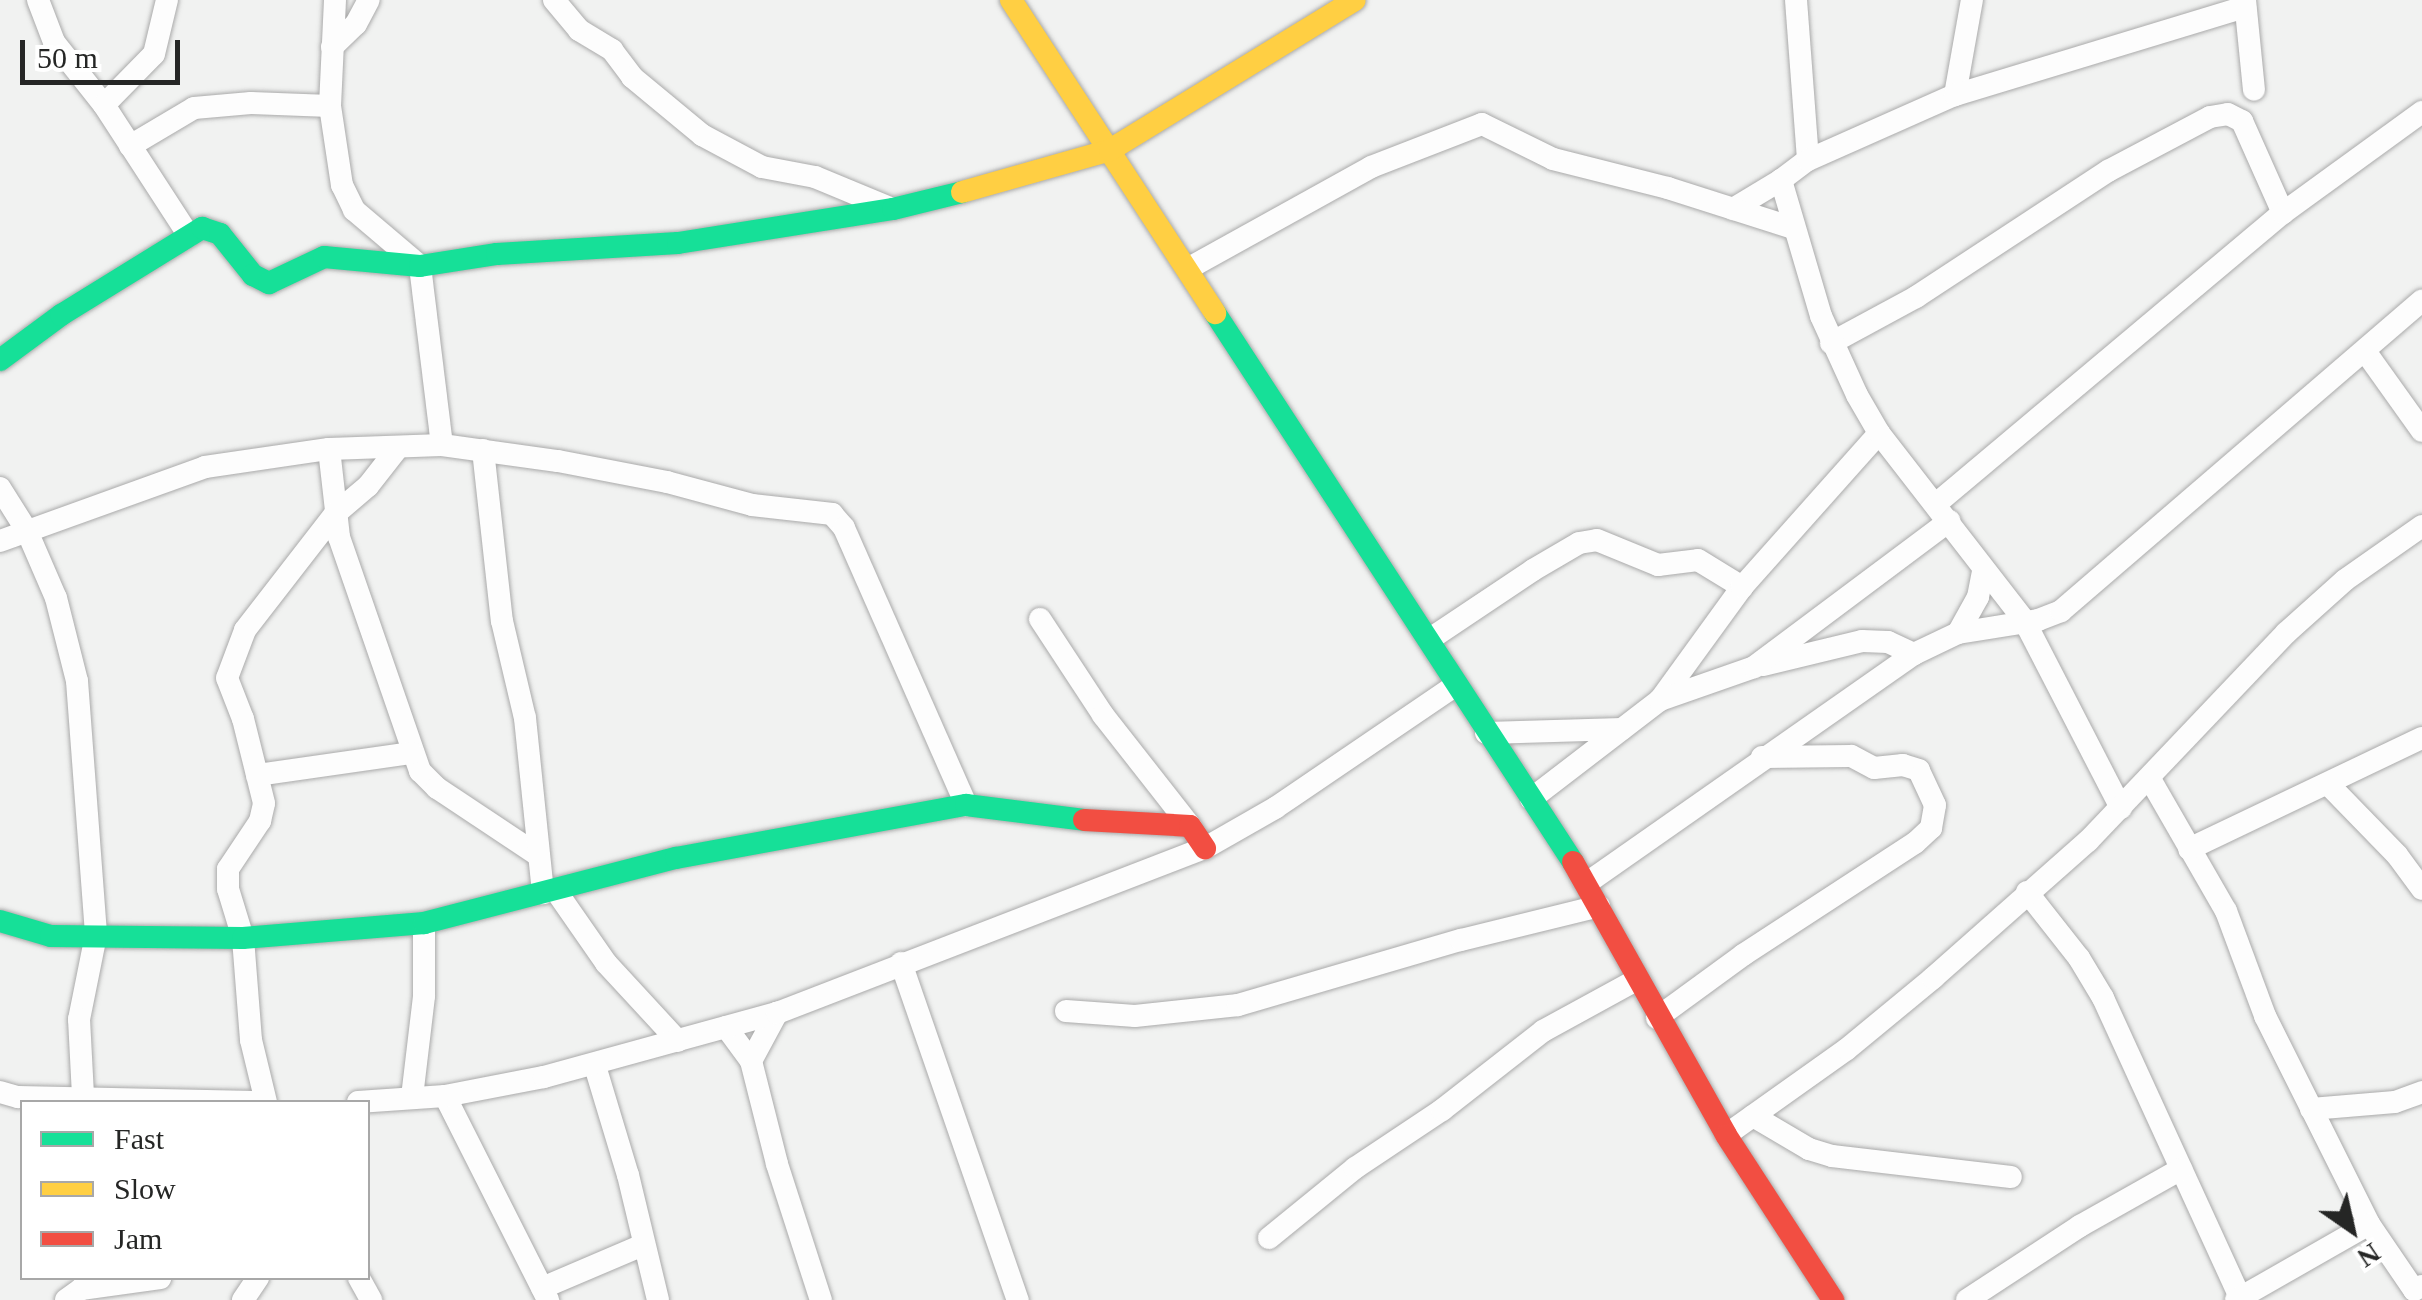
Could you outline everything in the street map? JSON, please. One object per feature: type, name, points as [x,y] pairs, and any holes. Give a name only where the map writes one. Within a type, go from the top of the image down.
[{"type":"street","points":[[38,0],[54,42],[104,106],[189,236]]},
{"type":"street","points":[[104,106],[154,54],[168,0]]},
{"type":"street","points":[[335,0],[330,106],[333,146],[348,202],[420,266],[442,445]]},
{"type":"street","points":[[332,47],[356,24],[369,0]]},
{"type":"street","points":[[554,0],[579,30],[612,50],[632,76],[702,135],[762,167],[815,177],[892,209]]},
{"type":"street","points":[[0,360],[61,315],[202,228],[220,234],[254,276],[269,283],[324,257],[420,266],[497,254],[678,242],[892,209],[1023,177],[1110,150],[1355,0]]},
{"type":"street","points":[[1796,0],[1808,160]]},
{"type":"street","points":[[1955,96],[1972,0]]},
{"type":"street","points":[[1015,2],[1587,884],[1636,980],[1726,1135],[1833,1300]]},
{"type":"street","points":[[1733,209],[1808,160],[1955,96],[2245,4],[2254,90]]},
{"type":"street","points":[[130,146],[194,108],[251,103],[330,106]]},
{"type":"street","points":[[1754,667],[1943,512],[2284,214],[2422,112]]},
{"type":"street","points":[[1831,344],[1916,297],[2108,171],[2210,117],[2228,114],[2242,121],[2284,214]]},
{"type":"street","points":[[1189,268],[1372,167],[1482,124],[1553,159],[1588,165],[1793,228]]},
{"type":"street","points":[[1781,180],[1831,344],[1879,433],[2024,620],[2121,808]]},
{"type":"street","points":[[1587,884],[1762,757],[1914,654],[1958,633],[2048,618],[2079,597],[2234,459],[2422,301]]},
{"type":"street","points":[[2366,351],[2422,431]]},
{"type":"street","points":[[1531,799],[1660,700],[1742,587],[1879,433]]},
{"type":"street","points":[[0,541],[205,467],[329,449],[442,445],[667,482],[752,504],[832,514],[844,528],[966,805]]},
{"type":"street","points":[[329,449],[335,514],[344,556],[365,606],[411,752],[426,779],[538,856],[574,918],[625,986],[678,1041]]},
{"type":"street","points":[[266,1100],[251,1040],[244,938],[231,909],[228,869],[260,821],[264,803],[243,719],[230,694],[227,678],[245,630],[335,514],[368,486],[398,449]]},
{"type":"street","points":[[482,450],[502,621],[526,718],[538,856]]},
{"type":"street","points":[[0,488],[27,531],[56,598],[77,681],[96,934],[79,1019],[83,1095]]},
{"type":"street","points":[[1726,1135],[1847,1049],[2027,892],[2150,780],[2286,633],[2346,580],[2422,526]]},
{"type":"street","points":[[1430,640],[1534,570],[1579,544],[1597,540],[1658,565],[1698,560],[1742,587]]},
{"type":"street","points":[[1958,633],[1978,598],[1984,571]]},
{"type":"street","points":[[1040,619],[1103,715],[1205,848]]},
{"type":"street","points":[[1660,700],[1754,667],[1862,642],[1888,642],[1914,654]]},
{"type":"street","points":[[370,1103],[445,1096],[595,1066],[777,1013],[1205,848],[1274,808],[1456,685]]},
{"type":"street","points":[[1486,733],[1622,729]]},
{"type":"street","points":[[2189,849],[2422,738]]},
{"type":"street","points":[[257,775],[411,752]]},
{"type":"street","points":[[1658,1018],[1930,828],[1935,805],[1918,770],[1904,765],[1874,768],[1851,756],[1762,757]]},
{"type":"street","points":[[2150,780],[2226,911],[2264,1016],[2368,1224],[2410,1292]]},
{"type":"street","points":[[2328,784],[2397,855],[2422,889]]},
{"type":"street","points":[[0,920],[36,934],[244,938],[424,923],[734,846],[966,805],[1045,818],[1190,826]]},
{"type":"street","points":[[2027,892],[2079,958],[2103,998],[2181,1169],[2247,1297],[2368,1224]]},
{"type":"street","points":[[1066,1011],[1135,1016],[1238,1005],[1461,940],[1561,919],[1598,906]]},
{"type":"street","points":[[412,1097],[424,996],[424,923]]},
{"type":"street","points":[[901,963],[1018,1300]]},
{"type":"street","points":[[1270,1238],[1354,1168],[1442,1110],[1543,1031],[1636,980]]},
{"type":"street","points":[[751,1061],[777,1013]]},
{"type":"street","points":[[726,1027],[751,1061],[777,1164],[820,1300]]},
{"type":"street","points":[[595,1066],[628,1175],[658,1300]]},
{"type":"street","points":[[2311,1110],[2394,1102],[2422,1092]]},
{"type":"street","points":[[13,1100],[83,1095],[133,1100]]},
{"type":"street","points":[[445,1096],[545,1294],[642,1245]]},
{"type":"street","points":[[1754,1116],[1809,1149],[1832,1156],[2011,1177]]},
{"type":"street","points":[[1967,1300],[2080,1226],[2181,1169]]},
{"type":"street","points":[[77,1292],[140,1280]]},
{"type":"traffic: fast","points":[[0,360],[61,315],[202,228],[220,234],[253,275],[269,283],[324,257],[420,266],[497,254],[678,243],[893,209],[962,192]]},
{"type":"traffic: fast","points":[[1215,313],[1573,862]]},
{"type":"traffic: fast","points":[[0,921],[51,936],[243,938],[424,923],[676,858],[966,805],[1084,820]]},
{"type":"traffic: slow","points":[[1011,0],[1215,313]]},
{"type":"traffic: slow","points":[[962,192],[1110,150],[1355,0]]},
{"type":"traffic: jam","points":[[1084,820],[1190,826],[1205,848]]},
{"type":"traffic: jam","points":[[1573,862],[1726,1135],[1833,1300]]}]
